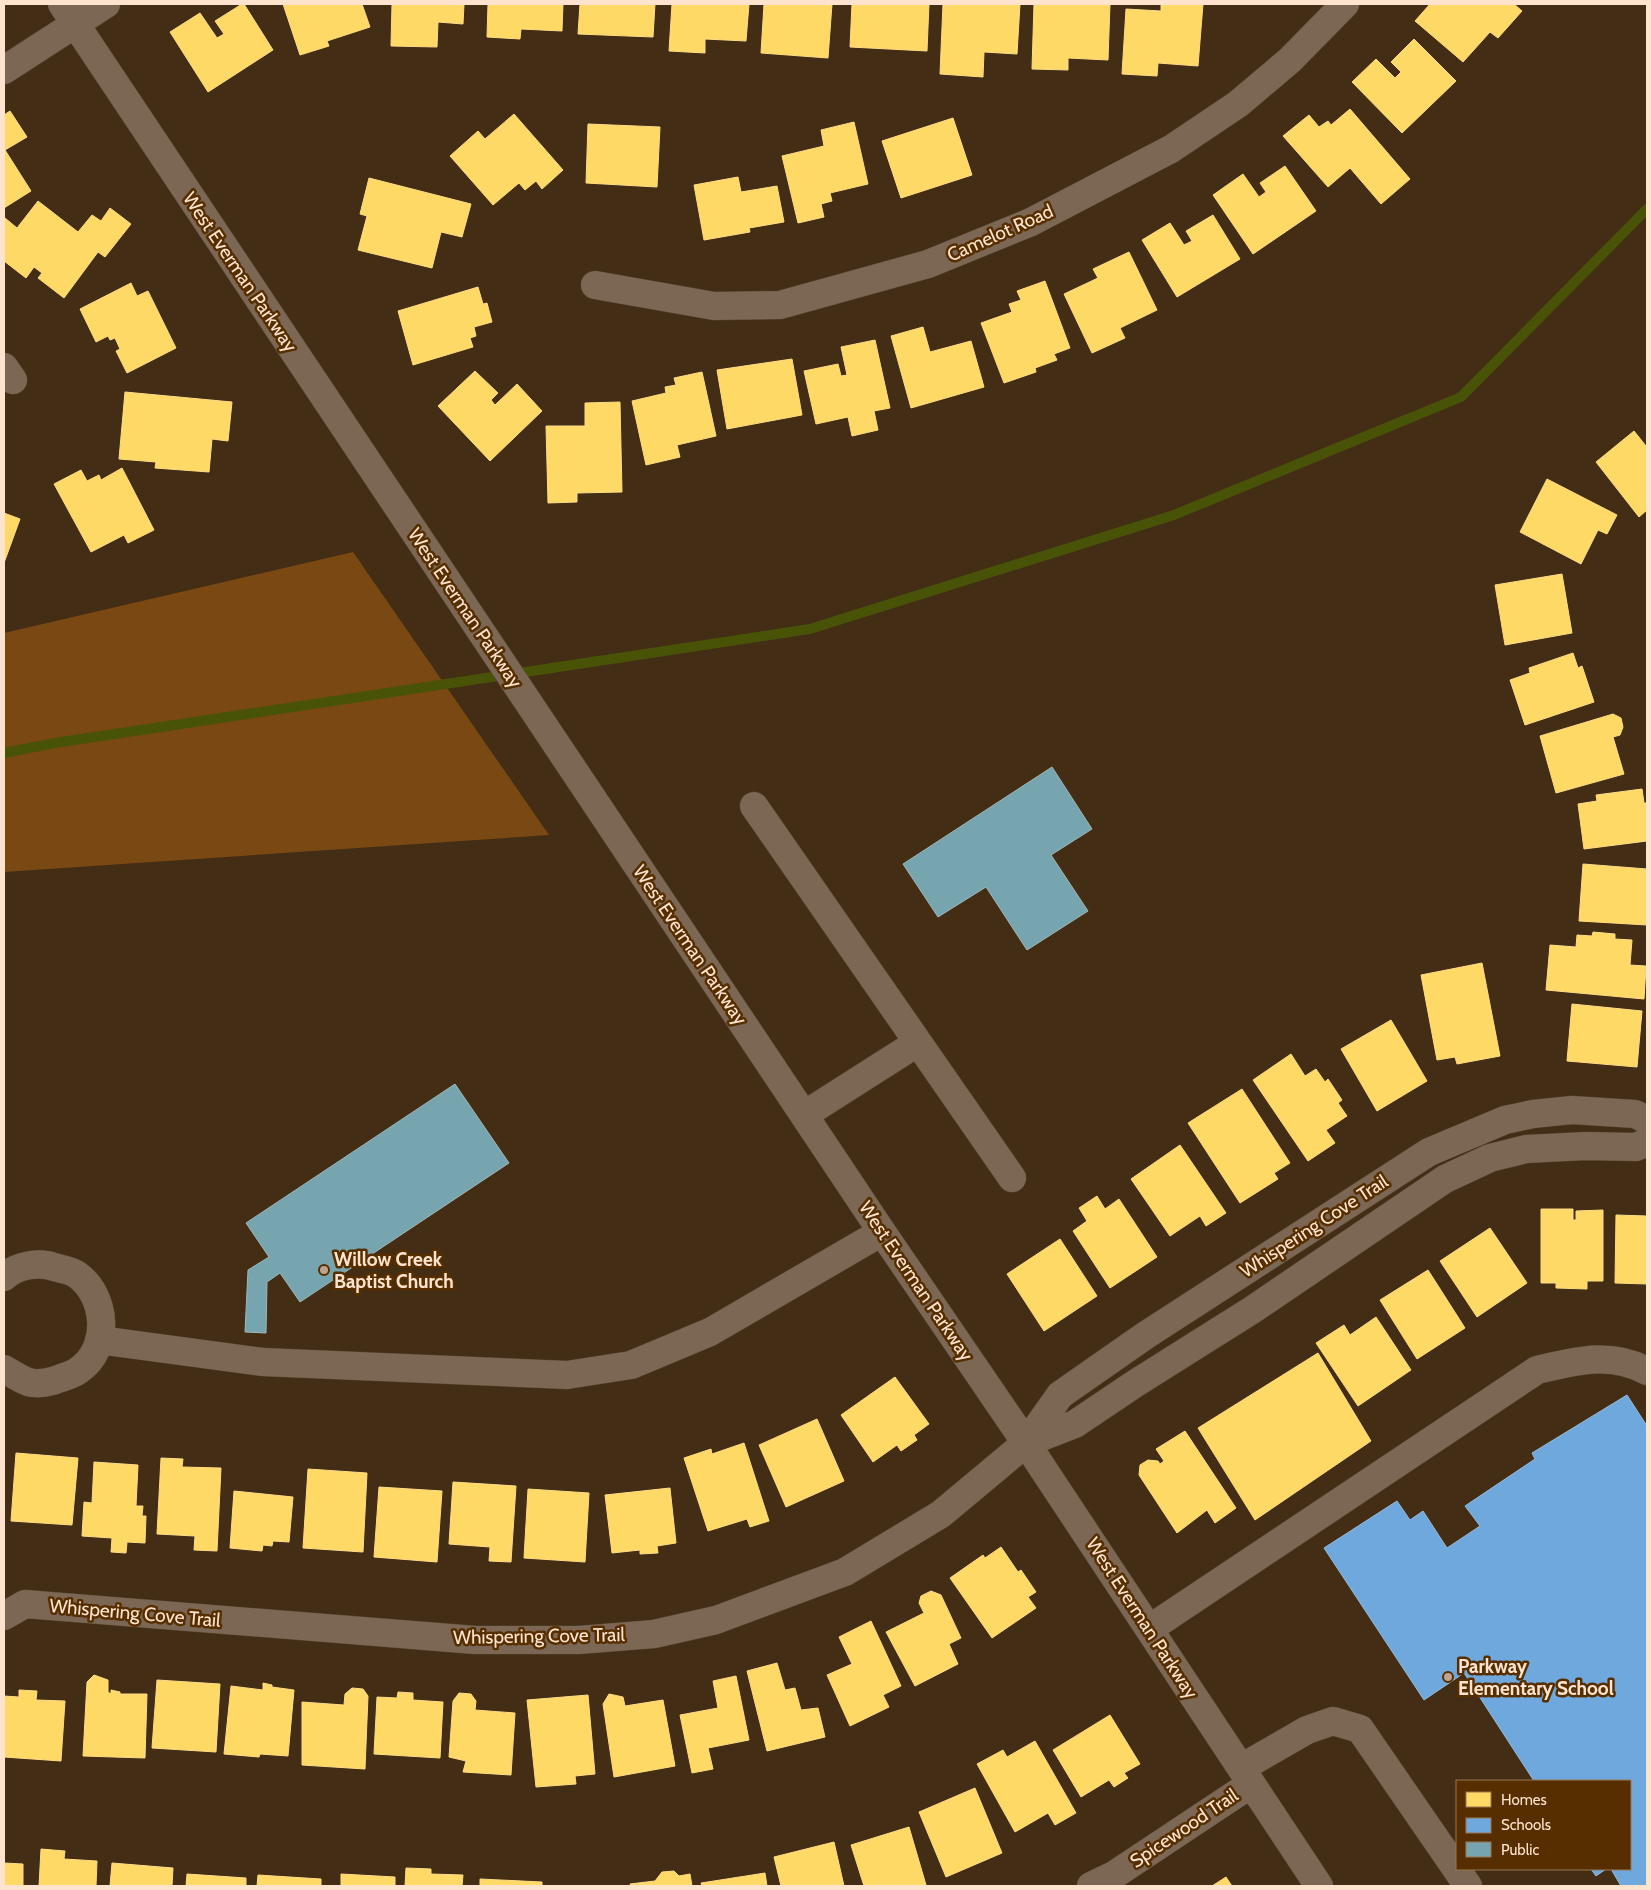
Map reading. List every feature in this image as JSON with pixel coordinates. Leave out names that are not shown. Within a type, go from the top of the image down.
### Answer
[{"type":"street","points":[[4,70],[68,13],[106,4]]},
{"type":"street","name":"Camelot Road","points":[[595,285],[714,306],[780,305],[928,264],[1031,222],[1171,149],[1238,104],[1290,60],[1345,4]]},
{"type":"street","name":"West Everman Parkway","points":[[68,13],[882,1232],[1026,1443],[1319,1886]]},
{"type":"street","points":[[754,806],[1012,1178]]},
{"type":"street","points":[[804,1115],[917,1043]]},
{"type":"street","name":"Whispering Cove Trail","points":[[4,1616],[25,1604],[474,1640],[580,1640],[654,1634],[716,1620],[845,1572],[941,1514],[1026,1443],[1060,1395],[1146,1336],[1429,1152],[1505,1120],[1534,1114],[1581,1110],[1635,1114],[1647,1120]]},
{"type":"street","name":"Whispering Cove Trail","points":[[1026,1443],[1075,1424],[1165,1364],[1252,1310],[1445,1179],[1490,1158],[1526,1149],[1586,1146],[1636,1147],[1647,1142]]},
{"type":"street","points":[[1382,1183],[1399,1209]]},
{"type":"street","points":[[100,1340],[263,1362],[566,1375],[631,1365],[710,1332],[882,1232]]},
{"type":"street","points":[[4,1278],[24,1266],[45,1264],[74,1273],[84,1281],[96,1298],[102,1323],[100,1340],[93,1354],[79,1370],[51,1382],[28,1382],[4,1369]]},
{"type":"street","points":[[1146,1336],[1165,1364]]},
{"type":"street","points":[[1149,1629],[1537,1370],[1590,1358],[1635,1364],[1647,1371]]},
{"type":"street","name":"Spicewood Trail","points":[[1091,1886],[1114,1875],[1307,1730],[1333,1721],[1360,1729],[1456,1869]]},
{"type":"street","name":"Spicewood Trail","points":[[1457,1870],[1468,1886]]},
{"type":"shaded area","points":[[353,552],[549,835],[4,872],[4,633]]},
{"type":"building: Homes","points":[[244,4],[273,50],[208,92],[170,32],[200,13],[217,38],[224,34],[215,21]]},
{"type":"building: Homes","points":[[283,4],[362,4],[370,27],[327,41],[329,46],[300,55]]},
{"type":"building: Homes","points":[[392,4],[464,4],[463,24],[438,22],[437,47],[391,46]]},
{"type":"building: Homes","points":[[488,4],[563,4],[562,31],[521,29],[520,39],[487,37]]},
{"type":"building: Homes","points":[[580,4],[655,4],[653,37],[578,34]]},
{"type":"building: Homes","points":[[672,4],[749,4],[746,41],[705,39],[705,53],[669,51]]},
{"type":"building: Homes","points":[[764,4],[832,4],[828,58],[761,53]]},
{"type":"building: Homes","points":[[852,4],[929,4],[927,51],[850,47]]},
{"type":"building: Homes","points":[[943,4],[1020,4],[1017,54],[984,52],[983,77],[940,74]]},
{"type":"building: Homes","points":[[1034,4],[1110,4],[1108,60],[1068,58],[1068,70],[1032,69]]},
{"type":"building: Homes","points":[[1161,4],[1203,4],[1198,66],[1158,63],[1157,76],[1122,74],[1126,9],[1161,11]]},
{"type":"building: Homes","points":[[1430,4],[1514,4],[1522,11],[1498,38],[1490,32],[1463,62],[1415,21]]},
{"type":"building: Homes","points":[[1414,39],[1456,81],[1402,133],[1352,82],[1376,59],[1395,78],[1401,72],[1391,62]]},
{"type":"building: Homes","points":[[1350,109],[1410,179],[1381,204],[1350,168],[1328,187],[1283,136],[1309,115],[1319,127],[1328,121],[1331,125]]},
{"type":"building: Homes","points":[[10,111],[27,137],[5,150],[31,191],[4,208],[4,115]]},
{"type":"building: Homes","points":[[514,114],[563,170],[542,189],[536,181],[525,190],[519,183],[493,205],[450,156],[478,131],[485,139]]},
{"type":"building: Homes","points":[[953,118],[972,175],[901,198],[882,141]]},
{"type":"building: Homes","points":[[854,122],[868,184],[830,193],[832,201],[821,204],[824,217],[798,223],[782,156],[824,146],[821,130]]},
{"type":"building: Homes","points":[[588,124],[660,127],[657,187],[586,183]]},
{"type":"building: Homes","points":[[1285,166],[1316,211],[1253,254],[1213,195],[1243,174],[1259,197],[1266,192],[1260,183]]},
{"type":"building: Homes","points":[[738,177],[741,192],[777,186],[784,222],[749,228],[750,232],[704,240],[694,185]]},
{"type":"building: Homes","points":[[369,178],[471,204],[462,237],[441,232],[432,268],[358,250],[367,216],[360,214]]},
{"type":"building: Homes","points":[[38,201],[78,232],[92,215],[101,221],[110,208],[131,224],[105,257],[98,252],[64,298],[38,278],[42,273],[34,267],[26,278],[4,261],[5,218],[17,228]]},
{"type":"building: Homes","points":[[1213,215],[1240,259],[1177,297],[1142,240],[1170,223],[1184,245],[1192,241],[1186,231]]},
{"type":"building: Homes","points":[[1129,252],[1157,310],[1120,328],[1125,338],[1092,353],[1064,294],[1098,278],[1093,269]]},
{"type":"building: Homes","points":[[1045,281],[1070,348],[1054,354],[1057,360],[1035,368],[1036,372],[1004,383],[981,323],[1012,312],[1009,304],[1021,300],[1017,291]]},
{"type":"building: Homes","points":[[131,283],[137,296],[148,291],[176,348],[127,373],[116,351],[120,349],[115,338],[110,340],[108,336],[96,342],[80,309]]},
{"type":"building: Homes","points":[[478,287],[483,304],[487,303],[492,322],[474,327],[476,336],[470,338],[473,347],[413,365],[398,311]]},
{"type":"building: Homes","points":[[923,327],[930,352],[971,341],[984,387],[911,408],[891,336]]},
{"type":"building: Homes","points":[[875,340],[890,408],[874,411],[878,430],[852,436],[848,417],[816,424],[804,371],[838,364],[841,376],[847,375],[841,347]]},
{"type":"building: Homes","points":[[792,359],[802,415],[727,429],[717,370]]},
{"type":"building: Homes","points":[[475,371],[498,393],[491,400],[495,405],[517,384],[542,411],[490,461],[438,406]]},
{"type":"building: Homes","points":[[702,372],[716,436],[677,445],[680,457],[646,465],[632,401],[666,393],[665,387],[676,385],[674,378]]},
{"type":"building: Homes","points":[[125,392],[232,402],[228,441],[212,439],[209,472],[155,468],[156,462],[119,459]]},
{"type":"building: Homes","points":[[620,402],[622,492],[577,493],[577,502],[548,503],[546,426],[585,426],[585,403]]},
{"type":"building: Homes","points":[[1634,431],[1647,445],[1647,510],[1639,517],[1596,462]]},
{"type":"building: Homes","points":[[122,468],[154,530],[128,543],[124,535],[91,552],[54,484],[81,470],[87,481],[99,475],[101,480]]},
{"type":"building: Homes","points":[[1547,479],[1617,515],[1607,534],[1598,530],[1581,564],[1520,532]]},
{"type":"building: Homes","points":[[4,513],[20,519],[4,563]]},
{"type":"building: Homes","points":[[1562,574],[1572,633],[1505,645],[1495,585]]},
{"type":"building: Homes","points":[[1573,653],[1578,668],[1582,666],[1594,702],[1525,725],[1510,680],[1530,673],[1529,668]]},
{"type":"building: Homes","points":[[1613,714],[1621,718],[1623,727],[1620,735],[1613,737],[1624,774],[1556,793],[1540,736]]},
{"type":"building: Homes","points":[[1642,789],[1644,803],[1647,803],[1647,841],[1584,849],[1578,804],[1597,801],[1596,795]]},
{"type":"building: Homes","points":[[1583,864],[1647,869],[1647,925],[1579,921]]},
{"type":"building: Homes","points":[[1593,932],[1615,934],[1615,939],[1632,940],[1630,965],[1646,966],[1644,999],[1546,990],[1550,945],[1576,947],[1577,935],[1592,936]]},
{"type":"building: Homes","points":[[1482,963],[1500,1056],[1457,1064],[1455,1057],[1437,1060],[1421,975]]},
{"type":"building: Homes","points":[[1572,1004],[1642,1011],[1637,1067],[1567,1061]]},
{"type":"building: Homes","points":[[1391,1020],[1427,1081],[1377,1111],[1341,1049]]},
{"type":"building: Homes","points":[[1291,1054],[1305,1076],[1316,1069],[1325,1082],[1328,1079],[1342,1100],[1338,1103],[1347,1116],[1326,1130],[1335,1143],[1308,1161],[1253,1080]]},
{"type":"building: Homes","points":[[1242,1089],[1290,1163],[1274,1173],[1278,1179],[1240,1203],[1188,1123]]},
{"type":"building: Homes","points":[[1180,1145],[1226,1213],[1206,1226],[1200,1216],[1170,1236],[1131,1179]]},
{"type":"building: Homes","points":[[1097,1196],[1105,1209],[1119,1199],[1157,1257],[1110,1288],[1073,1231],[1087,1221],[1079,1208]]},
{"type":"building: Homes","points":[[1541,1209],[1573,1209],[1573,1220],[1576,1220],[1576,1211],[1603,1210],[1603,1281],[1587,1281],[1587,1289],[1556,1288],[1556,1283],[1541,1283]]},
{"type":"building: Homes","points":[[1616,1215],[1647,1216],[1647,1284],[1615,1283]]},
{"type":"building: Homes","points":[[1490,1228],[1527,1283],[1477,1317],[1440,1261]]},
{"type":"building: Homes","points":[[1060,1239],[1097,1296],[1044,1331],[1007,1274]]},
{"type":"building: Homes","points":[[1428,1270],[1465,1328],[1417,1359],[1380,1300]]},
{"type":"building: Homes","points":[[1376,1317],[1411,1370],[1358,1406],[1316,1343],[1344,1325],[1350,1335]]},
{"type":"building: Homes","points":[[1318,1353],[1371,1441],[1255,1520],[1198,1428]]},
{"type":"building: Homes","points":[[895,1377],[929,1424],[914,1435],[917,1440],[901,1451],[897,1445],[873,1462],[841,1415]]},
{"type":"building: Homes","points":[[817,1419],[844,1481],[786,1507],[759,1445]]},
{"type":"building: Homes","points":[[1185,1431],[1236,1508],[1215,1523],[1207,1510],[1177,1533],[1139,1475],[1140,1465],[1148,1460],[1158,1461],[1160,1464],[1164,1461],[1156,1449]]},
{"type":"building: Homes","points":[[744,1443],[769,1521],[750,1527],[747,1519],[708,1531],[684,1458],[711,1449],[712,1454]]},
{"type":"building: Homes","points":[[16,1453],[78,1458],[72,1525],[11,1521]]},
{"type":"building: Homes","points":[[161,1458],[183,1459],[182,1467],[221,1468],[217,1551],[194,1550],[195,1536],[157,1534]]},
{"type":"building: Homes","points":[[94,1462],[138,1465],[136,1506],[143,1506],[142,1516],[146,1516],[145,1543],[127,1542],[126,1553],[111,1552],[112,1538],[82,1536],[84,1502],[92,1503]]},
{"type":"building: Homes","points":[[308,1469],[367,1473],[363,1552],[303,1548]]},
{"type":"building: Homes","points":[[453,1482],[516,1486],[511,1562],[489,1561],[490,1547],[449,1544]]},
{"type":"building: Homes","points":[[379,1487],[442,1491],[437,1562],[374,1557]]},
{"type":"building: Homes","points":[[670,1488],[676,1543],[657,1546],[658,1553],[640,1554],[640,1550],[612,1553],[605,1495]]},
{"type":"building: Homes","points":[[528,1489],[589,1493],[585,1562],[524,1558]]},
{"type":"building: Homes","points":[[234,1491],[293,1497],[289,1542],[273,1541],[272,1546],[263,1545],[262,1551],[230,1548]]},
{"type":"building: Homes","points":[[1001,1547],[1018,1572],[1021,1570],[1036,1592],[1028,1597],[1036,1608],[992,1638],[950,1578],[983,1555],[985,1558]]},
{"type":"building: Homes","points":[[931,1591],[941,1595],[961,1638],[949,1644],[958,1664],[915,1686],[886,1632],[924,1613],[919,1603],[921,1596]]},
{"type":"building: Homes","points":[[871,1621],[901,1686],[883,1695],[889,1707],[850,1726],[827,1675],[852,1664],[839,1637]]},
{"type":"building: Homes","points":[[777,1663],[785,1690],[795,1688],[801,1710],[818,1708],[825,1737],[767,1751],[747,1671]]},
{"type":"building: Homes","points":[[94,1675],[108,1680],[108,1692],[111,1694],[111,1690],[120,1692],[120,1694],[147,1694],[145,1758],[83,1756],[87,1682]]},
{"type":"building: Homes","points":[[736,1676],[749,1740],[708,1748],[713,1769],[692,1773],[680,1715],[718,1708],[713,1681]]},
{"type":"building: Homes","points":[[157,1680],[220,1684],[216,1752],[152,1748]]},
{"type":"building: Homes","points":[[263,1683],[272,1685],[272,1687],[294,1690],[288,1756],[260,1754],[259,1757],[224,1754],[231,1686],[263,1690]]},
{"type":"building: Homes","points":[[352,1688],[363,1689],[368,1696],[365,1769],[302,1765],[302,1702],[344,1705],[345,1694]]},
{"type":"building: Homes","points":[[19,1690],[37,1691],[36,1700],[65,1701],[61,1761],[4,1757],[4,1696],[19,1697]]},
{"type":"building: Homes","points":[[398,1692],[413,1693],[413,1700],[443,1702],[440,1758],[374,1754],[377,1697],[397,1698]]},
{"type":"building: Homes","points":[[459,1693],[471,1694],[476,1701],[475,1710],[515,1713],[511,1775],[463,1772],[466,1761],[449,1757],[453,1701]]},
{"type":"building: Homes","points":[[609,1694],[623,1697],[625,1706],[663,1700],[675,1766],[614,1777],[603,1704]]},
{"type":"building: Homes","points":[[588,1695],[595,1774],[575,1776],[576,1784],[536,1787],[527,1700]]},
{"type":"building: Homes","points":[[1110,1715],[1140,1764],[1124,1773],[1128,1778],[1114,1787],[1109,1780],[1081,1797],[1053,1750]]},
{"type":"building: Homes","points":[[1035,1741],[1076,1813],[1055,1825],[1048,1813],[1015,1832],[977,1764],[1003,1750],[1007,1757]]},
{"type":"building: Homes","points":[[975,1788],[1002,1853],[946,1877],[919,1812]]},
{"type":"building: Homes","points":[[909,1827],[926,1885],[864,1886],[851,1845]]},
{"type":"building: Homes","points":[[834,1842],[844,1886],[781,1886],[774,1857]]},
{"type":"building: Homes","points":[[41,1849],[65,1851],[64,1859],[97,1861],[96,1886],[39,1886]]},
{"type":"building: Homes","points":[[4,1863],[23,1864],[23,1886],[4,1886]]},
{"type":"building: Homes","points":[[112,1863],[173,1868],[172,1886],[110,1886]]},
{"type":"building: Homes","points":[[406,1868],[431,1869],[431,1874],[463,1875],[462,1886],[405,1886]]},
{"type":"building: Homes","points":[[674,1871],[679,1876],[690,1874],[692,1886],[631,1886],[630,1884],[655,1881],[662,1872]]},
{"type":"building: Homes","points":[[765,1873],[767,1886],[702,1886],[701,1883]]},
{"type":"building: Homes","points":[[187,1874],[246,1878],[246,1886],[186,1886]]},
{"type":"building: Homes","points":[[341,1874],[395,1877],[395,1886],[341,1886]]},
{"type":"building: Homes","points":[[258,1875],[321,1879],[321,1886],[257,1886]]},
{"type":"building: Homes","points":[[1226,1877],[1232,1886],[1212,1886]]},
{"type":"building: Homes","points":[[480,1879],[542,1882],[542,1886],[480,1886]]},
{"type":"building: Schools","points":[[1627,1395],[1647,1426],[1647,1886],[1621,1886],[1612,1870],[1631,1870],[1631,1780],[1533,1780],[1464,1673],[1424,1700],[1324,1548],[1397,1501],[1410,1520],[1423,1511],[1447,1548],[1480,1526],[1465,1506],[1535,1459],[1532,1453]]},
{"type":"building: Schools","points":[[1592,1870],[1605,1870],[1596,1876]]},
{"type":"building: Public","points":[[1052,767],[1092,829],[1051,855],[1088,911],[1027,950],[986,887],[938,917],[903,864]]},
{"type":"building: Public","points":[[455,1084],[509,1163],[300,1302],[280,1273],[267,1282],[266,1333],[245,1332],[248,1270],[269,1257],[246,1223]]},
{"type":"waterway","points":[[4,753],[55,743],[810,629],[1174,515],[1461,397],[1647,209]]},
{"type":"place","name":"Willow Creek Baptist Church","points":[[324,1270]]},
{"type":"place","name":"Parkway Elementary School","points":[[1448,1677]]}]
